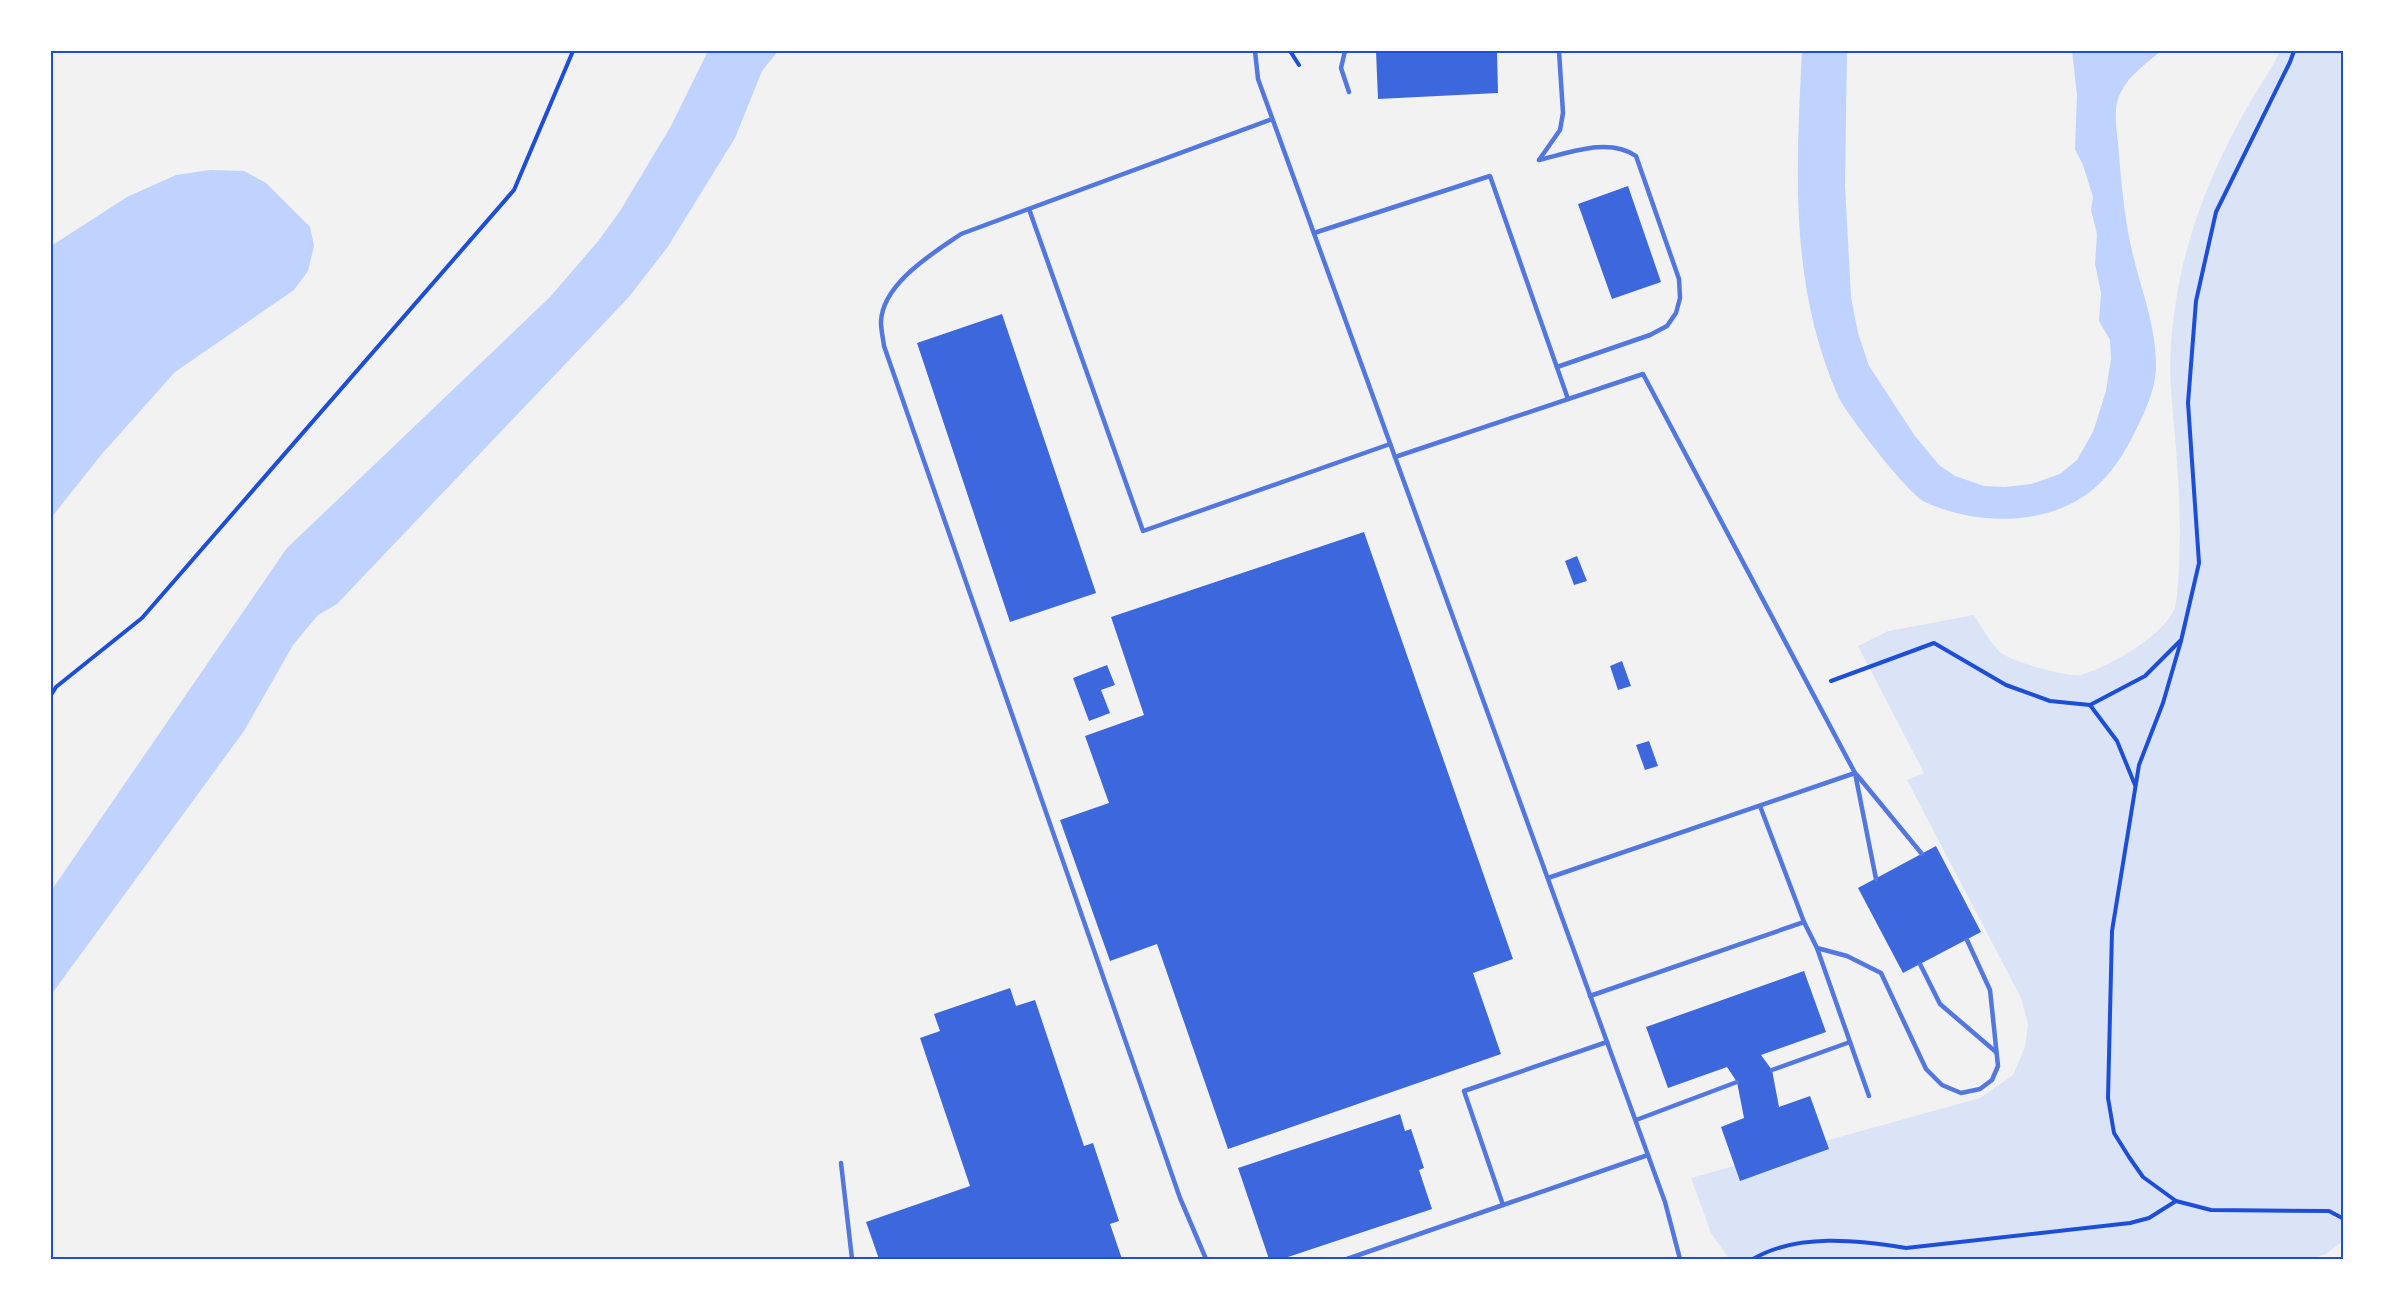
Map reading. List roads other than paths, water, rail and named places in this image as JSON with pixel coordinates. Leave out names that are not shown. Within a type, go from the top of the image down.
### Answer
[{"type":"lane","points":[[1255,51],[1258,79],[1272,119],[1665,1202],[1680,1259]]},
{"type":"lane","points":[[1345,51],[1341,68],[1349,92]]},
{"type":"lane","points":[[1557,367],[1650,335],[1667,326],[1676,313],[1680,298],[1679,279],[1635,156],[1625,149],[1612,146],[1590,148],[1539,160],[1560,130],[1563,113],[1559,51]]},
{"type":"lane","points":[[1206,1259],[1180,1198],[884,346],[881,322],[885,304],[901,281],[924,258],[962,234],[1272,119]]},
{"type":"lane","points":[[1314,233],[1490,176],[1568,399]]},
{"type":"lane","points":[[1029,209],[1143,531],[1390,444]]},
{"type":"lane","points":[[1395,457],[1643,374],[1855,773],[1922,854]]},
{"type":"lane","points":[[1548,878],[1855,773]]},
{"type":"lane","points":[[1855,773],[1876,879]]},
{"type":"lane","points":[[1760,806],[1804,922],[1817,948],[1869,1095]]},
{"type":"lane","points":[[1590,996],[1804,922]]},
{"type":"lane","points":[[1817,948],[1846,956],[1881,973],[1926,1069],[1942,1085],[1961,1093],[1980,1089],[1992,1080],[1998,1066],[1990,990],[1967,939]]},
{"type":"lane","points":[[1920,964],[1940,1004],[1996,1052]]},
{"type":"lane","points":[[1503,1205],[1464,1091],[1607,1042]]},
{"type":"lane","points":[[1772,1070],[1850,1042]]},
{"type":"lane","points":[[1635,1120],[1737,1082]]},
{"type":"lane","points":[[1347,1259],[1648,1155]]},
{"type":"lane","points":[[841,1163],[852,1259]]},
{"type":"water","points":[[708,51],[778,51],[762,71],[735,138],[667,248],[628,298],[337,604],[318,615],[293,645],[244,731],[51,995],[51,891],[287,548],[550,297],[599,240],[620,211],[671,126]]},
{"type":"water","points":[[1802,51],[1847,51],[1845,186],[1851,297],[1858,333],[1869,366],[1915,436],[1939,465],[1955,476],[1984,486],[2005,487],[2031,484],[2060,474],[2077,460],[2093,432],[2106,391],[2111,359],[2110,340],[2099,321],[2101,293],[2095,264],[2097,234],[2091,210],[2093,197],[2083,165],[2075,149],[2077,95],[2072,51],[2161,51],[2124,86],[2118,98],[2116,117],[2127,224],[2154,339],[2155,377],[2145,410],[2124,452],[2107,476],[2084,496],[2063,507],[2017,518],[1969,516],[1946,510],[1925,502],[1906,485],[1878,453],[1844,406],[1822,354],[1803,269],[1798,183]]},
{"type":"water","points":[[210,170],[244,171],[266,183],[310,227],[314,246],[308,271],[294,290],[175,372],[101,455],[51,518],[51,246],[127,197],[176,175]]}]
